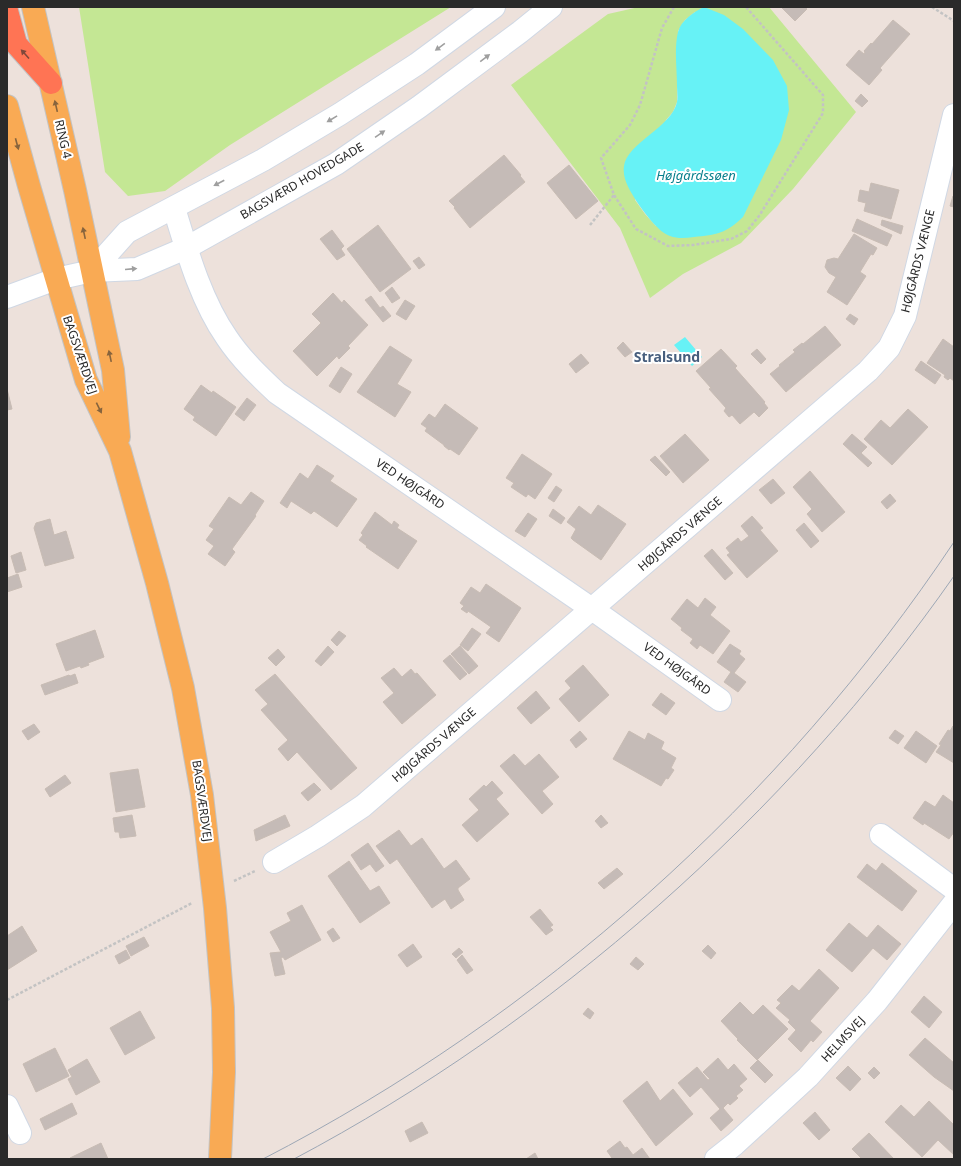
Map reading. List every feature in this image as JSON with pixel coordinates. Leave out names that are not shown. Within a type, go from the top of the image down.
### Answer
[{"type":"highway","points":[[7,11],[16,44],[51,83]]},
{"type":"main road","name":"RING 4","points":[[33,7],[92,271]]},
{"type":"main road","points":[[7,106],[56,279]]},
{"type":"main road","name":"BAGSVÆRDVEJ","points":[[92,271],[113,370],[120,451]]},
{"type":"main road","name":"BAGSVÆRDVEJ","points":[[56,279],[86,380],[120,451],[157,583],[183,688],[202,795],[213,892],[223,1008],[224,1072],[221,1156]]},
{"type":"street","points":[[92,271],[127,232],[263,160],[340,114],[417,64],[494,7]]},
{"type":"street","name":"BAGSVÆRD HOVEDGADE","points":[[7,297],[56,279],[92,271],[137,269],[186,248],[336,164],[419,107],[520,32],[551,7]]},
{"type":"street","name":"HØJGÅRDS VÆNGE","points":[[274,862],[318,836],[363,806],[868,371],[889,348],[905,316],[954,115]]},
{"type":"street","name":"VED HØJGÅRD","points":[[174,208],[186,248],[209,306],[227,338],[249,366],[277,393],[592,609],[720,700]]},
{"type":"street","points":[[881,835],[954,889]]},
{"type":"street","name":"HELMSVEJ","points":[[716,1159],[735,1144],[808,1077],[877,1001],[954,903]]},
{"type":"street","points":[[7,1106],[20,1133]]},
{"type":"path","points":[[674,7],[662,28],[640,105],[630,125],[601,158],[614,194],[636,229],[668,246],[693,245],[731,239],[747,231],[759,216],[823,113],[823,95],[746,7]]},
{"type":"path","points":[[932,7],[954,21]]},
{"type":"path","points":[[590,225],[614,194]]},
{"type":"path","points":[[7,1000],[213,892],[274,862]]},
{"type":"green space","points":[[79,7],[451,7],[230,145],[165,191],[128,196],[105,172]]},
{"type":"green space","points":[[639,7],[769,7],[856,112],[793,189],[741,243],[683,274],[650,298],[620,228],[511,85],[608,14]],"holes":[[[695,12],[656,226],[635,200],[666,120],[673,112],[677,102],[678,31],[685,20]]]},
{"type":"water","name":"Højgårdssøen","points":[[704,7],[724,15],[743,29],[773,60],[787,86],[789,110],[781,140],[743,217],[732,227],[715,234],[676,238],[665,234],[643,211],[627,185],[624,176],[624,166],[627,158],[633,150],[659,127],[673,111],[677,102],[676,52],[678,32],[685,20]]},
{"type":"water","points":[[685,337],[702,357],[692,366],[674,345]]},
{"type":"building","points":[[781,7],[805,7],[807,9],[795,21]]},
{"type":"building","points":[[893,20],[910,34],[880,68],[882,70],[869,85],[846,65],[859,50],[864,54],[864,51]]},
{"type":"building","points":[[861,94],[868,101],[862,107],[855,101]]},
{"type":"building","points":[[504,155],[525,182],[470,228],[449,201]]},
{"type":"building","points":[[569,165],[598,201],[576,219],[547,183]]},
{"type":"building","points":[[871,183],[899,190],[891,219],[864,211],[866,203],[858,201],[860,190],[869,192]]},
{"type":"building","points":[[954,196],[954,207],[950,206]]},
{"type":"building","points":[[857,219],[892,235],[887,246],[852,231]]},
{"type":"building","points":[[882,220],[903,226],[901,234],[881,225]]},
{"type":"building","points":[[378,225],[411,269],[380,292],[347,249]]},
{"type":"building","points":[[332,230],[344,246],[341,249],[345,255],[337,260],[320,239]]},
{"type":"building","points":[[854,234],[877,248],[873,255],[871,254],[860,272],[866,276],[847,305],[827,292],[836,277],[829,273],[825,267],[827,260],[834,258],[838,259]]},
{"type":"building","points":[[419,257],[425,265],[419,269],[413,261]]},
{"type":"building","points":[[392,287],[400,298],[392,303],[385,293]]},
{"type":"building","points":[[333,293],[342,303],[344,300],[368,325],[348,346],[350,348],[339,359],[337,356],[317,376],[293,351],[321,323],[312,314]]},
{"type":"building","points":[[371,296],[380,308],[383,306],[391,316],[383,322],[365,300]]},
{"type":"building","points":[[405,300],[415,306],[406,320],[396,314]]},
{"type":"building","points":[[850,314],[858,319],[854,325],[846,319]]},
{"type":"building","points":[[825,326],[841,345],[786,392],[770,374],[795,352],[793,350]]},
{"type":"building","points":[[943,339],[954,347],[954,381],[950,378],[948,380],[944,377],[945,375],[927,363]]},
{"type":"building","points":[[623,342],[632,352],[625,357],[617,348]]},
{"type":"building","points":[[390,346],[412,360],[397,384],[411,392],[395,417],[357,392]]},
{"type":"building","points":[[721,349],[737,366],[735,368],[765,402],[764,403],[768,408],[759,417],[754,412],[740,424],[732,415],[729,417],[724,411],[726,408],[709,389],[711,388],[696,371]]},
{"type":"building","points":[[757,349],[766,359],[761,364],[751,354]]},
{"type":"building","points":[[581,354],[589,363],[576,373],[569,364]]},
{"type":"building","points":[[921,361],[941,375],[935,384],[915,370]]},
{"type":"building","points":[[341,367],[352,374],[340,393],[329,386]]},
{"type":"building","points":[[201,385],[212,393],[213,391],[236,407],[216,436],[193,420],[195,417],[184,409]]},
{"type":"building","points":[[7,389],[12,409],[7,410]]},
{"type":"building","points":[[247,398],[256,405],[244,421],[235,414]]},
{"type":"building","points":[[445,404],[478,428],[459,455],[450,449],[449,450],[425,431],[427,428],[421,424],[429,414],[435,418]]},
{"type":"building","points":[[908,409],[928,427],[892,465],[864,439],[881,420],[890,428]]},
{"type":"building","points":[[685,434],[709,460],[683,483],[660,456]]},
{"type":"building","points":[[852,434],[867,447],[861,453],[872,463],[868,467],[843,444]]},
{"type":"building","points":[[522,454],[552,474],[535,499],[528,494],[526,497],[511,487],[514,483],[506,478]]},
{"type":"building","points":[[655,456],[670,472],[666,476],[650,460]]},
{"type":"building","points":[[317,465],[334,476],[330,481],[357,499],[337,527],[314,511],[311,514],[291,501],[287,508],[280,503],[300,473],[308,479]]},
{"type":"building","points":[[810,471],[845,512],[822,532],[807,514],[812,509],[793,487]]},
{"type":"building","points":[[773,479],[785,493],[771,504],[759,490]]},
{"type":"building","points":[[556,486],[562,490],[554,502],[548,498]]},
{"type":"building","points":[[251,492],[264,501],[255,515],[256,516],[232,549],[235,552],[225,566],[208,554],[214,546],[206,540],[214,529],[209,526],[229,497],[241,505]]},
{"type":"building","points":[[890,494],[896,501],[887,509],[881,502]]},
{"type":"building","points":[[598,505],[626,524],[601,560],[571,538],[576,529],[567,522],[579,506],[591,515]]},
{"type":"building","points":[[553,509],[565,518],[561,524],[549,516]]},
{"type":"building","points":[[375,512],[392,525],[394,521],[399,525],[397,528],[417,541],[398,569],[366,547],[367,546],[359,540],[363,535],[361,533]]},
{"type":"building","points":[[528,513],[537,519],[525,537],[515,531]]},
{"type":"building","points":[[752,516],[763,528],[760,530],[778,551],[747,578],[727,555],[730,553],[726,548],[738,538],[741,542],[749,536],[741,526]]},
{"type":"building","points":[[50,519],[54,535],[66,531],[74,558],[45,566],[34,528],[36,523]]},
{"type":"building","points":[[804,523],[819,541],[811,548],[796,530]]},
{"type":"building","points":[[712,549],[733,573],[725,580],[704,556]]},
{"type":"building","points":[[21,552],[26,570],[16,573],[11,556]]},
{"type":"building","points":[[18,574],[22,587],[7,592],[7,578]]},
{"type":"building","points":[[486,584],[521,608],[499,642],[486,633],[491,627],[468,611],[467,613],[461,609],[464,606],[460,603],[471,587],[480,593]]},
{"type":"building","points":[[705,598],[716,607],[710,615],[730,631],[713,654],[700,645],[697,649],[690,643],[693,639],[681,630],[682,628],[671,619],[687,599],[698,608]]},
{"type":"building","points":[[472,628],[481,634],[468,651],[460,645]]},
{"type":"building","points":[[95,630],[104,657],[88,663],[89,665],[81,668],[80,666],[66,671],[56,644]]},
{"type":"building","points":[[339,631],[346,636],[337,646],[331,640]]},
{"type":"building","points":[[730,644],[741,651],[739,654],[745,659],[734,673],[746,682],[738,692],[724,682],[731,672],[717,662]]},
{"type":"building","points":[[328,646],[334,652],[321,666],[315,661]]},
{"type":"building","points":[[460,646],[478,666],[469,674],[451,654]]},
{"type":"building","points":[[278,649],[285,657],[276,666],[268,658]]},
{"type":"building","points":[[450,655],[467,674],[460,680],[443,661]]},
{"type":"building","points":[[583,665],[609,695],[579,722],[559,699],[571,688],[565,681]]},
{"type":"building","points":[[394,668],[402,677],[411,669],[415,674],[417,673],[436,695],[402,724],[383,702],[394,693],[381,678]]},
{"type":"building","points":[[75,674],[78,683],[45,695],[41,685]]},
{"type":"building","points":[[275,674],[357,768],[331,790],[297,752],[288,761],[278,749],[288,740],[261,710],[268,704],[255,690]]},
{"type":"building","points":[[536,691],[550,708],[531,724],[517,708]]},
{"type":"building","points":[[661,693],[675,703],[666,715],[652,705]]},
{"type":"building","points":[[34,724],[40,732],[28,740],[22,731]]},
{"type":"building","points":[[953,726],[954,763],[936,752],[948,730],[950,731]]},
{"type":"building","points":[[895,730],[904,736],[898,744],[889,738]]},
{"type":"building","points":[[580,731],[587,739],[576,748],[570,740]]},
{"type":"building","points":[[629,731],[645,740],[648,733],[664,742],[661,749],[676,758],[671,768],[674,770],[661,786],[613,759]]},
{"type":"building","points":[[916,731],[937,746],[926,763],[904,748]]},
{"type":"building","points":[[514,754],[525,766],[539,754],[559,777],[542,791],[553,804],[542,814],[500,766]]},
{"type":"building","points":[[138,769],[145,807],[116,812],[110,773]]},
{"type":"building","points":[[65,775],[71,783],[50,797],[45,789]]},
{"type":"building","points":[[492,781],[503,793],[496,799],[509,814],[477,842],[462,825],[479,810],[469,799],[484,785],[486,787]]},
{"type":"building","points":[[314,783],[321,790],[308,801],[301,793]]},
{"type":"building","points":[[943,795],[954,803],[954,832],[949,839],[924,823],[923,825],[913,818],[925,801],[935,807]]},
{"type":"building","points":[[132,815],[136,836],[120,838],[119,832],[115,832],[113,818]]},
{"type":"building","points":[[285,815],[290,826],[256,841],[254,830]]},
{"type":"building","points":[[601,815],[608,823],[601,828],[595,821]]},
{"type":"building","points":[[399,830],[411,846],[422,838],[444,869],[456,860],[470,879],[458,888],[464,900],[451,909],[445,899],[432,908],[397,859],[390,864],[376,846]]},
{"type":"building","points":[[368,843],[384,866],[376,872],[370,864],[361,870],[351,855]]},
{"type":"building","points":[[349,861],[370,891],[379,886],[390,903],[360,923],[328,876]]},
{"type":"building","points":[[882,863],[917,891],[902,911],[857,877],[867,864],[876,871]]},
{"type":"building","points":[[617,868],[623,874],[604,889],[598,883]]},
{"type":"building","points":[[302,905],[321,940],[285,960],[283,957],[281,958],[285,974],[275,976],[270,953],[281,952],[270,932],[291,921],[287,913]]},
{"type":"building","points":[[540,909],[553,925],[550,927],[553,930],[546,935],[530,917]]},
{"type":"building","points":[[849,923],[867,938],[878,925],[901,944],[887,960],[873,948],[852,972],[826,950]]},
{"type":"building","points":[[22,926],[37,951],[7,970],[7,936]]},
{"type":"building","points":[[333,928],[340,938],[333,942],[327,932]]},
{"type":"building","points":[[144,937],[149,946],[131,956],[126,946]]},
{"type":"building","points":[[413,944],[422,957],[407,967],[398,955]]},
{"type":"building","points":[[708,945],[716,953],[711,959],[702,951]]},
{"type":"building","points":[[459,948],[463,952],[456,958],[452,954]]},
{"type":"building","points":[[126,950],[130,958],[119,964],[115,956]]},
{"type":"building","points":[[462,955],[473,970],[467,974],[457,960]]},
{"type":"building","points":[[636,957],[644,964],[638,970],[630,964]]},
{"type":"building","points":[[819,969],[839,988],[810,1021],[822,1032],[813,1042],[811,1040],[801,1052],[788,1039],[796,1030],[788,1022],[790,1020],[776,1008],[781,1003],[777,1000],[792,985],[799,991]]},
{"type":"building","points":[[924,996],[942,1012],[929,1028],[911,1012]]},
{"type":"building","points":[[740,1002],[753,1015],[763,1005],[788,1029],[757,1060],[721,1021]]},
{"type":"building","points":[[588,1008],[594,1013],[590,1019],[583,1014]]},
{"type":"building","points":[[140,1011],[155,1038],[125,1055],[110,1028]]},
{"type":"building","points":[[925,1038],[954,1063],[954,1091],[934,1077],[909,1055]]},
{"type":"building","points":[[55,1048],[69,1076],[36,1092],[23,1064]]},
{"type":"building","points":[[718,1058],[728,1070],[734,1064],[747,1079],[739,1086],[743,1090],[736,1096],[738,1098],[730,1105],[728,1103],[723,1108],[733,1120],[721,1131],[710,1118],[720,1109],[701,1087],[690,1097],[678,1083],[697,1067],[708,1080],[710,1079],[703,1072]]},
{"type":"building","points":[[87,1059],[100,1082],[76,1095],[68,1079],[72,1077],[68,1070]]},
{"type":"building","points":[[758,1060],[773,1075],[765,1083],[750,1068]]},
{"type":"building","points":[[848,1066],[861,1079],[850,1091],[836,1078]]},
{"type":"building","points":[[874,1067],[880,1073],[874,1079],[868,1073]]},
{"type":"building","points":[[647,1081],[660,1101],[673,1089],[693,1114],[656,1146],[623,1101]]},
{"type":"building","points":[[929,1101],[954,1125],[954,1155],[938,1140],[922,1157],[885,1122],[901,1105],[914,1117]]},
{"type":"building","points":[[72,1103],[77,1114],[45,1130],[40,1119]]},
{"type":"building","points":[[815,1112],[830,1130],[819,1140],[803,1123]]},
{"type":"building","points":[[422,1122],[428,1133],[410,1142],[405,1131]]},
{"type":"building","points":[[869,1133],[894,1159],[862,1159],[852,1149]]},
{"type":"building","points":[[620,1141],[633,1155],[642,1148],[650,1159],[610,1159],[612,1158],[607,1151]]},
{"type":"building","points":[[101,1143],[108,1159],[70,1158]]},
{"type":"building","points":[[535,1153],[538,1159],[526,1159]]},
{"type":"tram line","points":[[263,1159],[365,1102],[464,1039],[558,969],[648,894],[732,813],[812,728],[886,637],[954,542]]},
{"type":"tram line","points":[[294,1159],[389,1105],[482,1044],[572,978],[658,906],[740,829],[817,748],[889,664],[954,576]]},
{"type":"district","name":"Stralsund","points":[[667,357]]}]
